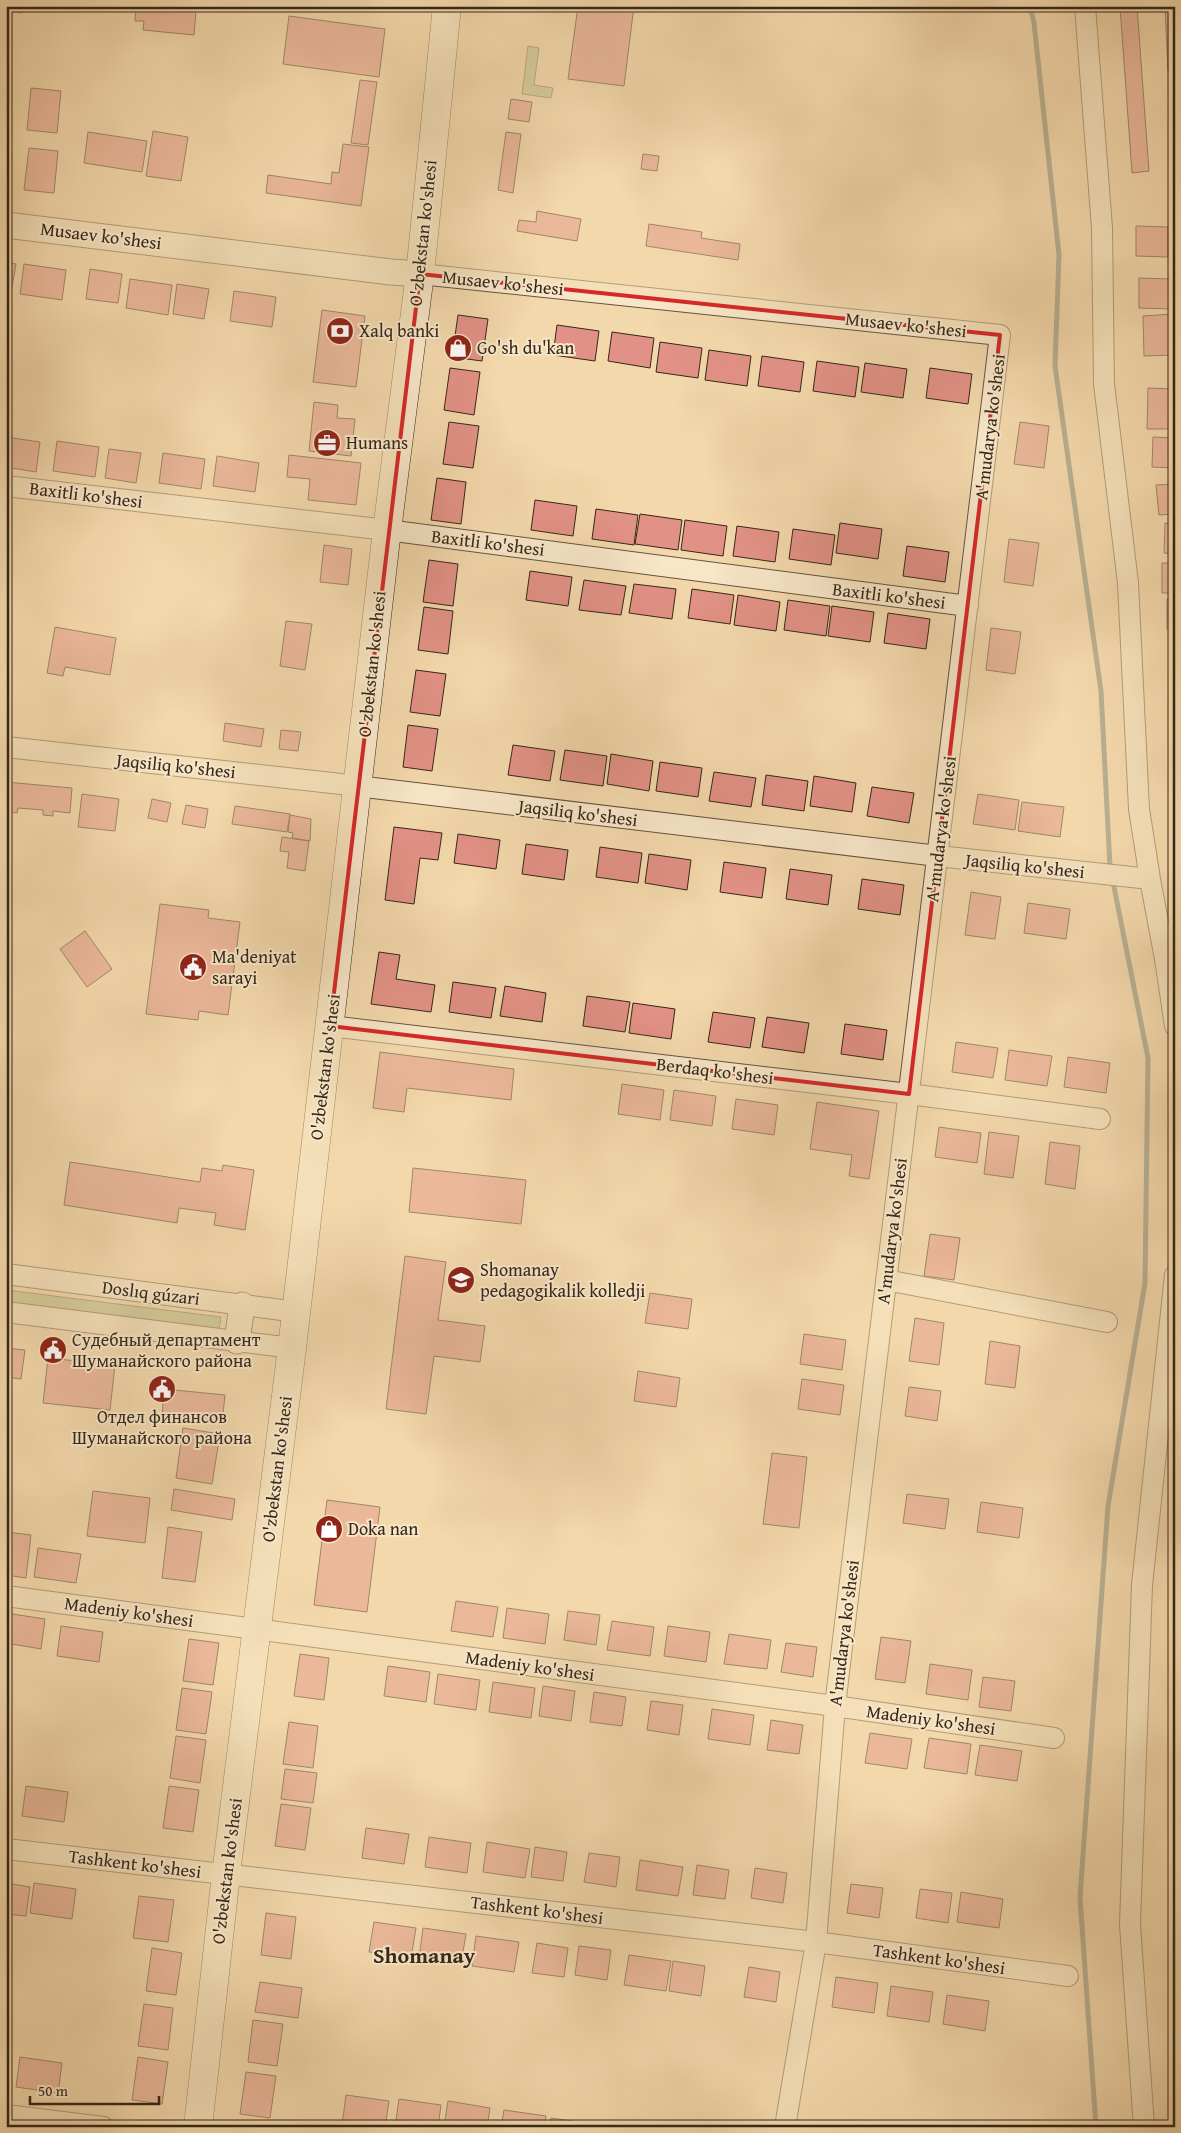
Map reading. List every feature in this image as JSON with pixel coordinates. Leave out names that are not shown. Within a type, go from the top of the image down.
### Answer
[{"type":"main road","name":"O'zbekstan ko'shesi","points":[[198,2127],[226,1874],[297,1312],[387,530],[420,274],[447,6]]},
{"type":"street","points":[[1085,6],[1102,228],[1104,384],[1128,583],[1139,809],[1175,1026]]},
{"type":"street","name":"Musaev ko'shesi","points":[[6,225],[391,272],[1000,336]]},
{"type":"street","name":"A'mudarya ko'shesi","points":[[785,2127],[816,1942],[835,1706],[1000,336]]},
{"type":"street","name":"Baxitli ko'shesi","points":[[6,486],[387,530],[968,606]]},
{"type":"street","name":"Jaqsiliq ko'shesi","points":[[6,748],[1150,879]]},
{"type":"street","name":"Berdaq ko'shesi","points":[[330,1026],[909,1094],[1100,1120]]},
{"type":"street","name":"Doslıq gúzari","points":[[6,1274],[297,1312]]},
{"type":"street","points":[[1144,2127],[1130,1924],[1142,1585],[1175,1275]]},
{"type":"street","points":[[886,1280],[1107,1322]]},
{"type":"street","points":[[237,1341],[242,1305]]},
{"type":"street","name":"Doslıq gúzari","points":[[6,1312],[292,1348]]},
{"type":"street","name":"Madeniy ko'shesi","points":[[6,1596],[835,1706],[1054,1738]]},
{"type":"street","name":"Tashkent ko'shesi","points":[[6,1849],[816,1942],[1068,1976]]},
{"type":"street","points":[[6,2115],[103,2127]]},
{"type":"highlighted area","points":[[420,274],[1000,335],[909,1094],[330,1026]]},
{"type":"green space","points":[[528,46],[539,48],[534,85],[553,88],[551,98],[522,94]]},
{"type":"green space","points":[[6,1290],[221,1317],[219,1329],[6,1302]]},
{"type":"building","points":[[6,6],[23,6],[22,13],[6,11]]},
{"type":"building","points":[[136,6],[187,6],[186,9],[196,10],[194,35],[143,30],[144,21],[135,21]]},
{"type":"building","points":[[578,6],[634,6],[624,86],[568,79]]},
{"type":"building","points":[[1120,6],[1137,6],[1149,171],[1132,173]]},
{"type":"building","points":[[1165,6],[1175,6],[1175,71],[1168,71]]},
{"type":"building","points":[[289,16],[385,29],[379,77],[283,64]]},
{"type":"building","points":[[360,80],[377,82],[368,145],[351,143]]},
{"type":"building","points":[[31,88],[61,91],[57,133],[27,130]]},
{"type":"building","points":[[511,99],[532,102],[529,122],[508,119]]},
{"type":"building","points":[[153,131],[188,137],[181,181],[146,176]]},
{"type":"building","points":[[88,132],[147,141],[142,172],[84,163]]},
{"type":"building","points":[[506,132],[521,134],[513,193],[498,190]]},
{"type":"building","points":[[343,144],[369,147],[361,206],[266,193],[268,175],[331,184],[332,172],[339,173]]},
{"type":"building","points":[[29,148],[58,151],[54,193],[24,190]]},
{"type":"building","points":[[6,152],[12,153],[8,183],[6,183]]},
{"type":"building","points":[[643,154],[659,156],[657,171],[641,169]]},
{"type":"building","points":[[537,211],[581,219],[577,241],[517,231],[519,220],[536,222]]},
{"type":"building","points":[[649,224],[702,232],[701,238],[740,244],[738,260],[646,246]]},
{"type":"building","points":[[1136,226],[1168,227],[1168,257],[1136,256]]},
{"type":"building","points":[[6,262],[16,264],[11,293],[6,293]]},
{"type":"building","points":[[24,264],[66,270],[62,300],[20,294]]},
{"type":"building","points":[[90,269],[122,274],[118,303],[86,299]]},
{"type":"building","points":[[1139,278],[1171,279],[1171,309],[1139,308]]},
{"type":"building","points":[[130,279],[172,285],[168,315],[126,308]]},
{"type":"building","points":[[177,284],[209,289],[204,319],[173,314]]},
{"type":"building","points":[[234,291],[276,297],[272,327],[230,321]]},
{"type":"building","points":[[322,310],[365,316],[356,387],[313,382]]},
{"type":"building","points":[[1173,314],[1175,355],[1144,356],[1143,316]]},
{"type":"building","points":[[458,315],[488,319],[482,361],[452,357]]},
{"type":"building","points":[[557,325],[599,331],[595,361],[553,355]]},
{"type":"building","points":[[612,332],[654,338],[650,368],[608,361]]},
{"type":"building","points":[[660,342],[702,348],[698,378],[656,372]]},
{"type":"building","points":[[709,350],[751,356],[747,386],[705,380]]},
{"type":"building","points":[[762,356],[804,362],[800,392],[758,386]]},
{"type":"building","points":[[817,361],[859,367],[855,397],[813,391]]},
{"type":"building","points":[[865,363],[907,369],[903,398],[861,392]]},
{"type":"building","points":[[450,368],[480,372],[474,415],[444,410]]},
{"type":"building","points":[[930,368],[972,374],[968,404],[926,398]]},
{"type":"building","points":[[1148,388],[1175,389],[1175,429],[1147,429]]},
{"type":"building","points":[[314,402],[338,405],[337,418],[355,419],[351,456],[309,451]]},
{"type":"building","points":[[449,422],[479,426],[473,468],[443,464]]},
{"type":"building","points":[[1020,422],[1049,426],[1044,468],[1014,464]]},
{"type":"building","points":[[6,437],[40,442],[36,472],[6,467]]},
{"type":"building","points":[[1153,437],[1175,438],[1175,468],[1152,467]]},
{"type":"building","points":[[57,441],[99,447],[95,477],[53,471]]},
{"type":"building","points":[[109,449],[141,453],[136,483],[105,478]]},
{"type":"building","points":[[163,453],[205,459],[201,489],[159,483]]},
{"type":"building","points":[[289,455],[361,463],[356,505],[308,500],[310,479],[287,477]]},
{"type":"building","points":[[217,456],[259,463],[255,492],[213,486]]},
{"type":"building","points":[[437,478],[466,482],[461,524],[431,520]]},
{"type":"building","points":[[1175,484],[1175,514],[1159,515],[1156,485]]},
{"type":"building","points":[[535,500],[577,506],[573,536],[531,530]]},
{"type":"building","points":[[596,509],[638,515],[634,545],[592,539]]},
{"type":"building","points":[[640,514],[682,520],[678,550],[635,544]]},
{"type":"building","points":[[685,520],[727,526],[723,556],[681,550]]},
{"type":"building","points":[[840,523],[882,529],[878,559],[836,553]]},
{"type":"building","points":[[1165,523],[1175,524],[1175,554],[1164,553]]},
{"type":"building","points":[[737,526],[779,532],[775,562],[733,556]]},
{"type":"building","points":[[793,529],[835,535],[831,565],[789,559]]},
{"type":"building","points":[[1009,539],[1039,543],[1033,586],[1004,582]]},
{"type":"building","points":[[324,545],[352,549],[348,585],[320,582]]},
{"type":"building","points":[[907,546],[949,552],[945,582],[903,576]]},
{"type":"building","points":[[429,560],[458,564],[453,606],[423,602]]},
{"type":"building","points":[[1162,563],[1175,563],[1175,593],[1162,593]]},
{"type":"building","points":[[530,571],[572,577],[568,606],[526,600]]},
{"type":"building","points":[[584,580],[626,586],[621,615],[579,610]]},
{"type":"building","points":[[634,584],[676,589],[672,619],[629,613]]},
{"type":"building","points":[[692,589],[734,595],[730,624],[688,618]]},
{"type":"building","points":[[738,595],[780,602],[776,631],[734,625]]},
{"type":"building","points":[[1167,599],[1175,599],[1175,629],[1167,629]]},
{"type":"building","points":[[788,600],[830,606],[826,636],[784,630]]},
{"type":"building","points":[[832,606],[874,612],[870,642],[828,636]]},
{"type":"building","points":[[424,607],[453,611],[448,654],[418,650]]},
{"type":"building","points":[[888,613],[930,619],[926,649],[884,643]]},
{"type":"building","points":[[286,621],[312,624],[305,670],[280,666]]},
{"type":"building","points":[[55,627],[116,638],[110,675],[65,667],[63,676],[47,673]]},
{"type":"building","points":[[991,628],[1021,632],[1015,674],[986,670]]},
{"type":"building","points":[[1173,644],[1175,644],[1175,674],[1172,674]]},
{"type":"building","points":[[416,670],[446,674],[440,716],[410,712]]},
{"type":"building","points":[[225,723],[264,729],[261,747],[223,741]]},
{"type":"building","points":[[408,725],[438,729],[432,771],[403,767]]},
{"type":"building","points":[[281,730],[301,732],[298,751],[279,749]]},
{"type":"building","points":[[513,745],[555,751],[550,781],[508,775]]},
{"type":"building","points":[[565,750],[607,756],[603,786],[560,780]]},
{"type":"building","points":[[611,754],[653,761],[649,791],[607,784]]},
{"type":"building","points":[[660,762],[702,768],[698,797],[656,791]]},
{"type":"building","points":[[714,772],[756,778],[751,807],[709,801]]},
{"type":"building","points":[[766,775],[808,781],[804,811],[762,805]]},
{"type":"building","points":[[814,776],[856,783],[852,812],[810,806]]},
{"type":"building","points":[[6,782],[72,788],[70,813],[53,811],[53,816],[43,815],[43,810],[18,808],[17,813],[6,812]]},
{"type":"building","points":[[872,787],[914,793],[909,823],[867,816]]},
{"type":"building","points":[[82,794],[119,799],[115,831],[78,827]]},
{"type":"building","points":[[978,794],[1019,800],[1015,830],[973,824]]},
{"type":"building","points":[[152,799],[171,803],[167,822],[148,818]]},
{"type":"building","points":[[1022,802],[1064,807],[1060,837],[1018,831]]},
{"type":"building","points":[[186,805],[208,809],[205,828],[182,824]]},
{"type":"building","points":[[235,806],[290,814],[287,832],[232,824]]},
{"type":"building","points":[[290,815],[311,819],[310,841],[292,838],[293,833],[288,832]]},
{"type":"building","points":[[394,827],[442,833],[438,860],[420,858],[414,904],[385,900]]},
{"type":"building","points":[[458,834],[500,840],[496,869],[454,863]]},
{"type":"building","points":[[282,837],[309,841],[305,871],[287,868],[289,852],[280,851]]},
{"type":"building","points":[[526,844],[568,850],[564,880],[522,874]]},
{"type":"building","points":[[600,847],[642,853],[638,883],[596,877]]},
{"type":"building","points":[[649,854],[691,860],[687,890],[645,883]]},
{"type":"building","points":[[724,862],[766,868],[762,898],[720,892]]},
{"type":"building","points":[[790,869],[832,875],[828,905],[786,899]]},
{"type":"building","points":[[862,879],[904,885],[900,915],[858,909]]},
{"type":"building","points":[[971,892],[1001,897],[995,939],[965,935]]},
{"type":"building","points":[[1028,903],[1070,909],[1066,939],[1024,933]]},
{"type":"building","name":"Ma'deniyat sarayi","points":[[160,904],[209,910],[208,918],[240,922],[228,1015],[199,1011],[198,1020],[146,1014]]},
{"type":"building","points":[[85,931],[112,969],[87,987],[60,949]]},
{"type":"building","points":[[379,952],[400,955],[396,979],[435,985],[431,1012],[371,1004]]},
{"type":"building","points":[[453,982],[496,988],[491,1018],[449,1012]]},
{"type":"building","points":[[505,986],[546,993],[542,1022],[500,1016]]},
{"type":"building","points":[[587,996],[630,1002],[625,1032],[583,1026]]},
{"type":"building","points":[[633,1003],[675,1009],[671,1039],[629,1033]]},
{"type":"building","points":[[713,1012],[755,1018],[750,1048],[708,1042]]},
{"type":"building","points":[[767,1017],[809,1023],[804,1053],[762,1047]]},
{"type":"building","points":[[845,1024],[887,1030],[883,1060],[841,1054]]},
{"type":"building","points":[[956,1042],[998,1048],[993,1078],[952,1072]]},
{"type":"building","points":[[1009,1050],[1052,1056],[1047,1086],[1005,1080]]},
{"type":"building","points":[[380,1052],[514,1069],[511,1100],[407,1088],[404,1112],[373,1108]]},
{"type":"building","points":[[1068,1057],[1110,1063],[1106,1093],[1064,1087]]},
{"type":"building","points":[[622,1084],[664,1090],[660,1120],[618,1114]]},
{"type":"building","points":[[674,1090],[716,1096],[712,1126],[670,1120]]},
{"type":"building","points":[[736,1099],[778,1105],[774,1135],[732,1129]]},
{"type":"building","points":[[817,1102],[879,1111],[869,1179],[849,1176],[852,1155],[810,1149]]},
{"type":"building","points":[[939,1127],[981,1133],[977,1163],[935,1157]]},
{"type":"building","points":[[989,1132],[1019,1136],[1013,1178],[984,1174]]},
{"type":"building","points":[[1050,1142],[1080,1146],[1075,1189],[1045,1184]]},
{"type":"building","points":[[70,1162],[200,1182],[202,1168],[222,1171],[223,1165],[254,1170],[245,1230],[214,1225],[216,1213],[179,1208],[177,1223],[64,1205]]},
{"type":"building","points":[[413,1168],[526,1180],[521,1224],[409,1212]]},
{"type":"building","points":[[930,1234],[960,1238],[954,1280],[924,1276]]},
{"type":"building","points":[[405,1256],[446,1262],[438,1320],[485,1326],[480,1362],[434,1356],[426,1414],[386,1409]]},
{"type":"building","points":[[650,1293],[692,1299],[688,1329],[645,1323]]},
{"type":"building","points":[[915,1318],[944,1323],[939,1365],[909,1361]]},
{"type":"building","points":[[804,1334],[846,1340],[842,1370],[800,1364]]},
{"type":"building","points":[[990,1341],[1020,1346],[1015,1388],[985,1384]]},
{"type":"building","points":[[6,1348],[25,1350],[21,1379],[6,1377]]},
{"type":"building","points":[[48,1358],[115,1365],[110,1410],[43,1403]]},
{"type":"building","points":[[638,1371],[680,1378],[676,1407],[634,1401]]},
{"type":"building","points":[[802,1379],[844,1385],[840,1415],[798,1409]]},
{"type":"building","points":[[909,1387],[941,1391],[937,1421],[905,1416]]},
{"type":"building","points":[[164,1389],[225,1395],[222,1423],[162,1417]]},
{"type":"building","points":[[183,1428],[220,1434],[212,1484],[176,1478]]},
{"type":"building","points":[[772,1453],[807,1457],[799,1528],[763,1524]]},
{"type":"building","points":[[174,1489],[235,1499],[232,1520],[171,1510]]},
{"type":"building","points":[[93,1491],[150,1498],[145,1543],[87,1536]]},
{"type":"building","points":[[907,1494],[949,1499],[945,1529],[903,1523]]},
{"type":"building","points":[[327,1500],[380,1507],[367,1612],[314,1605]]},
{"type":"building","points":[[981,1502],[1023,1508],[1019,1538],[977,1532]]},
{"type":"building","points":[[168,1527],[202,1532],[195,1582],[162,1578]]},
{"type":"building","points":[[6,1532],[31,1535],[26,1578],[6,1575]]},
{"type":"building","points":[[38,1548],[81,1554],[76,1583],[34,1577]]},
{"type":"building","points":[[456,1601],[498,1607],[493,1637],[451,1631]]},
{"type":"building","points":[[507,1608],[549,1614],[545,1644],[503,1638]]},
{"type":"building","points":[[568,1611],[600,1615],[596,1645],[564,1640]]},
{"type":"building","points":[[6,1613],[45,1619],[41,1649],[6,1643]]},
{"type":"building","points":[[612,1621],[654,1627],[650,1656],[607,1650]]},
{"type":"building","points":[[61,1626],[103,1632],[99,1662],[57,1656]]},
{"type":"building","points":[[668,1626],[710,1632],[706,1662],[664,1656]]},
{"type":"building","points":[[729,1634],[771,1640],[767,1669],[724,1664]]},
{"type":"building","points":[[881,1637],[911,1641],[905,1683],[875,1679]]},
{"type":"building","points":[[189,1639],[219,1643],[213,1685],[183,1681]]},
{"type":"building","points":[[786,1643],[817,1647],[813,1677],[781,1672]]},
{"type":"building","points":[[300,1654],[329,1658],[324,1700],[294,1696]]},
{"type":"building","points":[[930,1664],[972,1670],[968,1700],[926,1694]]},
{"type":"building","points":[[388,1666],[430,1672],[426,1702],[384,1696]]},
{"type":"building","points":[[438,1674],[480,1680],[476,1710],[434,1704]]},
{"type":"building","points":[[983,1677],[1015,1681],[1011,1711],[979,1707]]},
{"type":"building","points":[[493,1682],[535,1688],[531,1718],[489,1712]]},
{"type":"building","points":[[543,1686],[575,1691],[571,1721],[539,1716]]},
{"type":"building","points":[[182,1688],[212,1692],[206,1734],[176,1730]]},
{"type":"building","points":[[594,1692],[626,1697],[622,1726],[590,1722]]},
{"type":"building","points":[[651,1701],[683,1705],[679,1735],[647,1730]]},
{"type":"building","points":[[712,1709],[754,1715],[750,1745],[708,1739]]},
{"type":"building","points":[[771,1720],[803,1725],[799,1754],[767,1750]]},
{"type":"building","points":[[289,1722],[318,1726],[313,1768],[283,1764]]},
{"type":"building","points":[[870,1733],[912,1739],[907,1769],[865,1763]]},
{"type":"building","points":[[176,1736],[206,1740],[200,1783],[170,1778]]},
{"type":"building","points":[[929,1738],[971,1744],[967,1774],[924,1768]]},
{"type":"building","points":[[980,1745],[1022,1751],[1017,1781],[975,1775]]},
{"type":"building","points":[[285,1769],[317,1773],[313,1803],[281,1799]]},
{"type":"building","points":[[26,1786],[68,1792],[64,1822],[22,1816]]},
{"type":"building","points":[[169,1786],[199,1790],[193,1832],[163,1828]]},
{"type":"building","points":[[281,1804],[311,1808],[305,1850],[275,1846]]},
{"type":"building","points":[[366,1828],[409,1834],[404,1864],[362,1858]]},
{"type":"building","points":[[429,1837],[471,1843],[467,1873],[425,1867]]},
{"type":"building","points":[[487,1842],[530,1849],[525,1878],[483,1872]]},
{"type":"building","points":[[535,1847],[567,1852],[563,1881],[531,1877]]},
{"type":"building","points":[[589,1853],[620,1857],[616,1887],[584,1882]]},
{"type":"building","points":[[640,1860],[683,1867],[678,1896],[636,1890]]},
{"type":"building","points":[[697,1865],[729,1870],[725,1899],[693,1895]]},
{"type":"building","points":[[755,1868],[787,1873],[783,1903],[751,1898]]},
{"type":"building","points":[[6,1883],[30,1887],[26,1916],[6,1914]]},
{"type":"building","points":[[34,1883],[76,1889],[72,1919],[30,1913]]},
{"type":"building","points":[[851,1884],[883,1888],[879,1918],[847,1913]]},
{"type":"building","points":[[920,1889],[952,1893],[948,1923],[916,1918]]},
{"type":"building","points":[[961,1892],[1003,1899],[999,1928],[957,1922]]},
{"type":"building","points":[[139,1896],[174,1900],[168,1942],[133,1938]]},
{"type":"building","points":[[266,1913],[296,1917],[291,1959],[261,1955]]},
{"type":"building","points":[[374,1922],[416,1928],[411,1958],[369,1952]]},
{"type":"building","points":[[423,1928],[466,1934],[461,1964],[419,1958]]},
{"type":"building","points":[[476,1936],[519,1942],[514,1972],[472,1966]]},
{"type":"building","points":[[537,1943],[568,1948],[564,1977],[532,1973]]},
{"type":"building","points":[[579,1946],[611,1950],[607,1980],[575,1975]]},
{"type":"building","points":[[152,1948],[182,1953],[176,1995],[146,1991]]},
{"type":"building","points":[[629,1955],[671,1961],[666,1991],[624,1985]]},
{"type":"building","points":[[673,1961],[705,1966],[701,1996],[669,1991]]},
{"type":"building","points":[[749,1967],[780,1972],[776,2002],[744,1997]]},
{"type":"building","points":[[836,1977],[878,1983],[874,2013],[832,2007]]},
{"type":"building","points":[[260,1982],[302,1988],[298,2018],[255,2012]]},
{"type":"building","points":[[891,1986],[933,1992],[929,2022],[887,2016]]},
{"type":"building","points":[[947,1995],[989,2001],[985,2031],[943,2024]]},
{"type":"building","points":[[144,2004],[173,2008],[168,2050],[138,2046]]},
{"type":"building","points":[[253,2020],[283,2024],[277,2066],[248,2062]]},
{"type":"building","points":[[20,2057],[62,2063],[58,2093],[16,2087]]},
{"type":"building","points":[[138,2057],[168,2062],[162,2104],[132,2100]]},
{"type":"building","points":[[246,2072],[276,2076],[270,2118],[240,2114]]},
{"type":"building","points":[[346,2095],[389,2101],[385,2127],[342,2125]]},
{"type":"building","points":[[399,2099],[441,2105],[438,2127],[395,2127]]},
{"type":"building","points":[[448,2101],[490,2108],[487,2127],[444,2127]]},
{"type":"building","points":[[504,2110],[546,2116],[544,2127],[501,2127]]},
{"type":"building","points":[[551,2118],[593,2124],[592,2127],[550,2127]]},
{"type":"waterway","points":[[1030,6],[1034,23],[1059,255],[1055,366],[1101,691],[1110,867]]},
{"type":"waterway","points":[[1096,2127],[1080,1897],[1108,1506],[1145,1283],[1148,1058],[1114,887]]},
{"type":"place","name":"Xalq banki","points":[[340,331]]},
{"type":"place","name":"Go'sh du'kan","points":[[458,348]]},
{"type":"place","name":"Humans","points":[[327,443]]},
{"type":"place","name":"Ma'deniyat sarayi","points":[[193,967]]},
{"type":"place","name":"Shomanay pedagogikalik kolledji","points":[[461,1280]]},
{"type":"place","name":"Судебный департамент Шуманайского района","points":[[53,1350]]},
{"type":"place","name":"Отдел финансов Шуманайского района","points":[[162,1389]]},
{"type":"place","name":"Doka nan","points":[[329,1529]]},
{"type":"district","name":"Shomanay","points":[[424,1955]]}]
